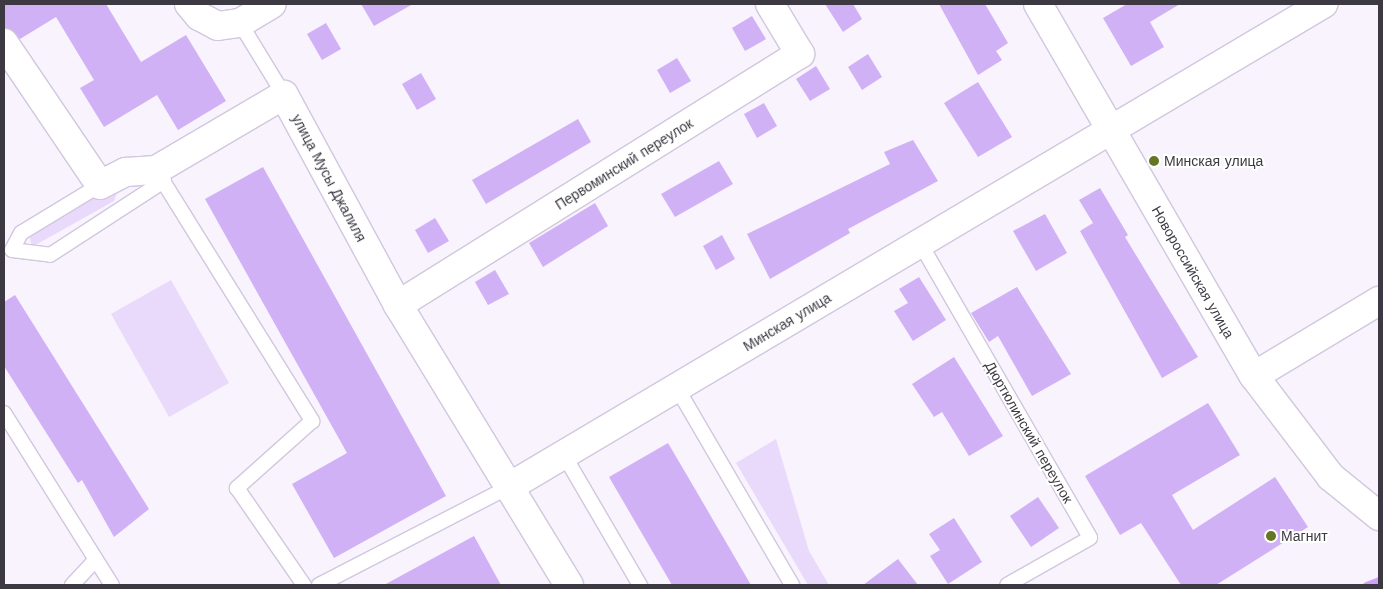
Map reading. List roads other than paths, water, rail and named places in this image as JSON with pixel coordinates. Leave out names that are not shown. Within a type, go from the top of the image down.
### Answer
[{"type":"street","points":[[189,4],[199,16],[218,26],[240,23],[272,4]]},
{"type":"street","name":"Первоминский переулок","points":[[398,305],[800,54],[770,4]]},
{"type":"street","name":"Новороссийская улица","points":[[1038,4],[1254,376],[1331,477],[1379,516]]},
{"type":"street","name":"Минская улица","points":[[510,488],[1323,4]]},
{"type":"street","points":[[4,43],[100,184],[126,172],[160,176],[284,95]]},
{"type":"street","name":"улица Мусы Джалиля","points":[[284,95],[398,305],[569,585]]},
{"type":"street","points":[[1254,376],[1379,301]]},
{"type":"lane","points":[[240,23],[284,95]]},
{"type":"lane","points":[[8,252],[50,254],[160,176],[312,420],[237,488],[304,585]]},
{"type":"lane","points":[[8,252],[21,233],[100,184]]},
{"type":"lane","name":"Дюртюлинский переулок","points":[[920,243],[1090,538],[1007,585]]},
{"type":"lane","points":[[677,388],[792,585]]},
{"type":"lane","points":[[4,413],[112,585]]},
{"type":"lane","points":[[564,455],[640,585]]},
{"type":"lane","points":[[318,585],[510,488]]},
{"type":"lane","points":[[72,585],[96,559]]},
{"type":"waterway","points":[[1366,585],[1379,580]]},
{"type":"place","name":"Минская улица","points":[[1154,161]]},
{"type":"place","name":"Магнит","points":[[1271,536]]}]
